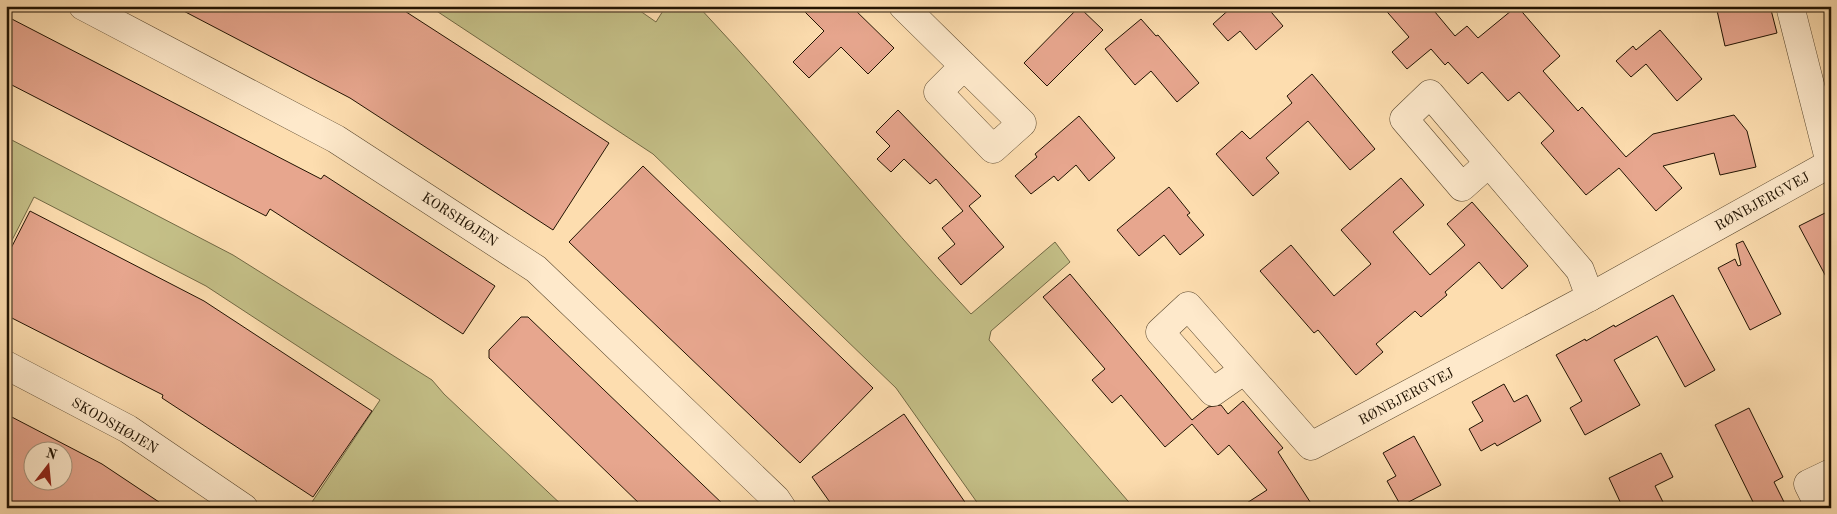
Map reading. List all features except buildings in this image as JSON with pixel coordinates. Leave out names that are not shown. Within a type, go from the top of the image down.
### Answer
[{"type":"street","name":"KORSHØJEN","points":[[83,6],[336,139],[536,268],[776,499],[782,508]]},
{"type":"street","points":[[903,6],[964,66]]},
{"type":"street","name":"RØNBJERGVEJ","points":[[1243,371],[1311,446],[1590,297],[1830,163],[1790,6]]},
{"type":"street","points":[[1489,163],[1580,270],[1590,297]]},
{"type":"street","name":"SKODSHØJEN","points":[[6,365],[128,429],[244,508]]},
{"type":"street","points":[[1820,508],[1808,484],[1831,473]]},
{"type":"shaded area","points":[[429,6],[633,6],[656,22],[666,6],[698,6],[971,314],[1055,242],[1070,262],[991,331],[989,340],[1134,508],[981,508],[896,388],[653,154]]},
{"type":"shaded area","points":[[6,137],[233,255],[432,380],[444,394],[565,508],[308,508],[380,400],[206,286],[34,197],[6,252]]}]
